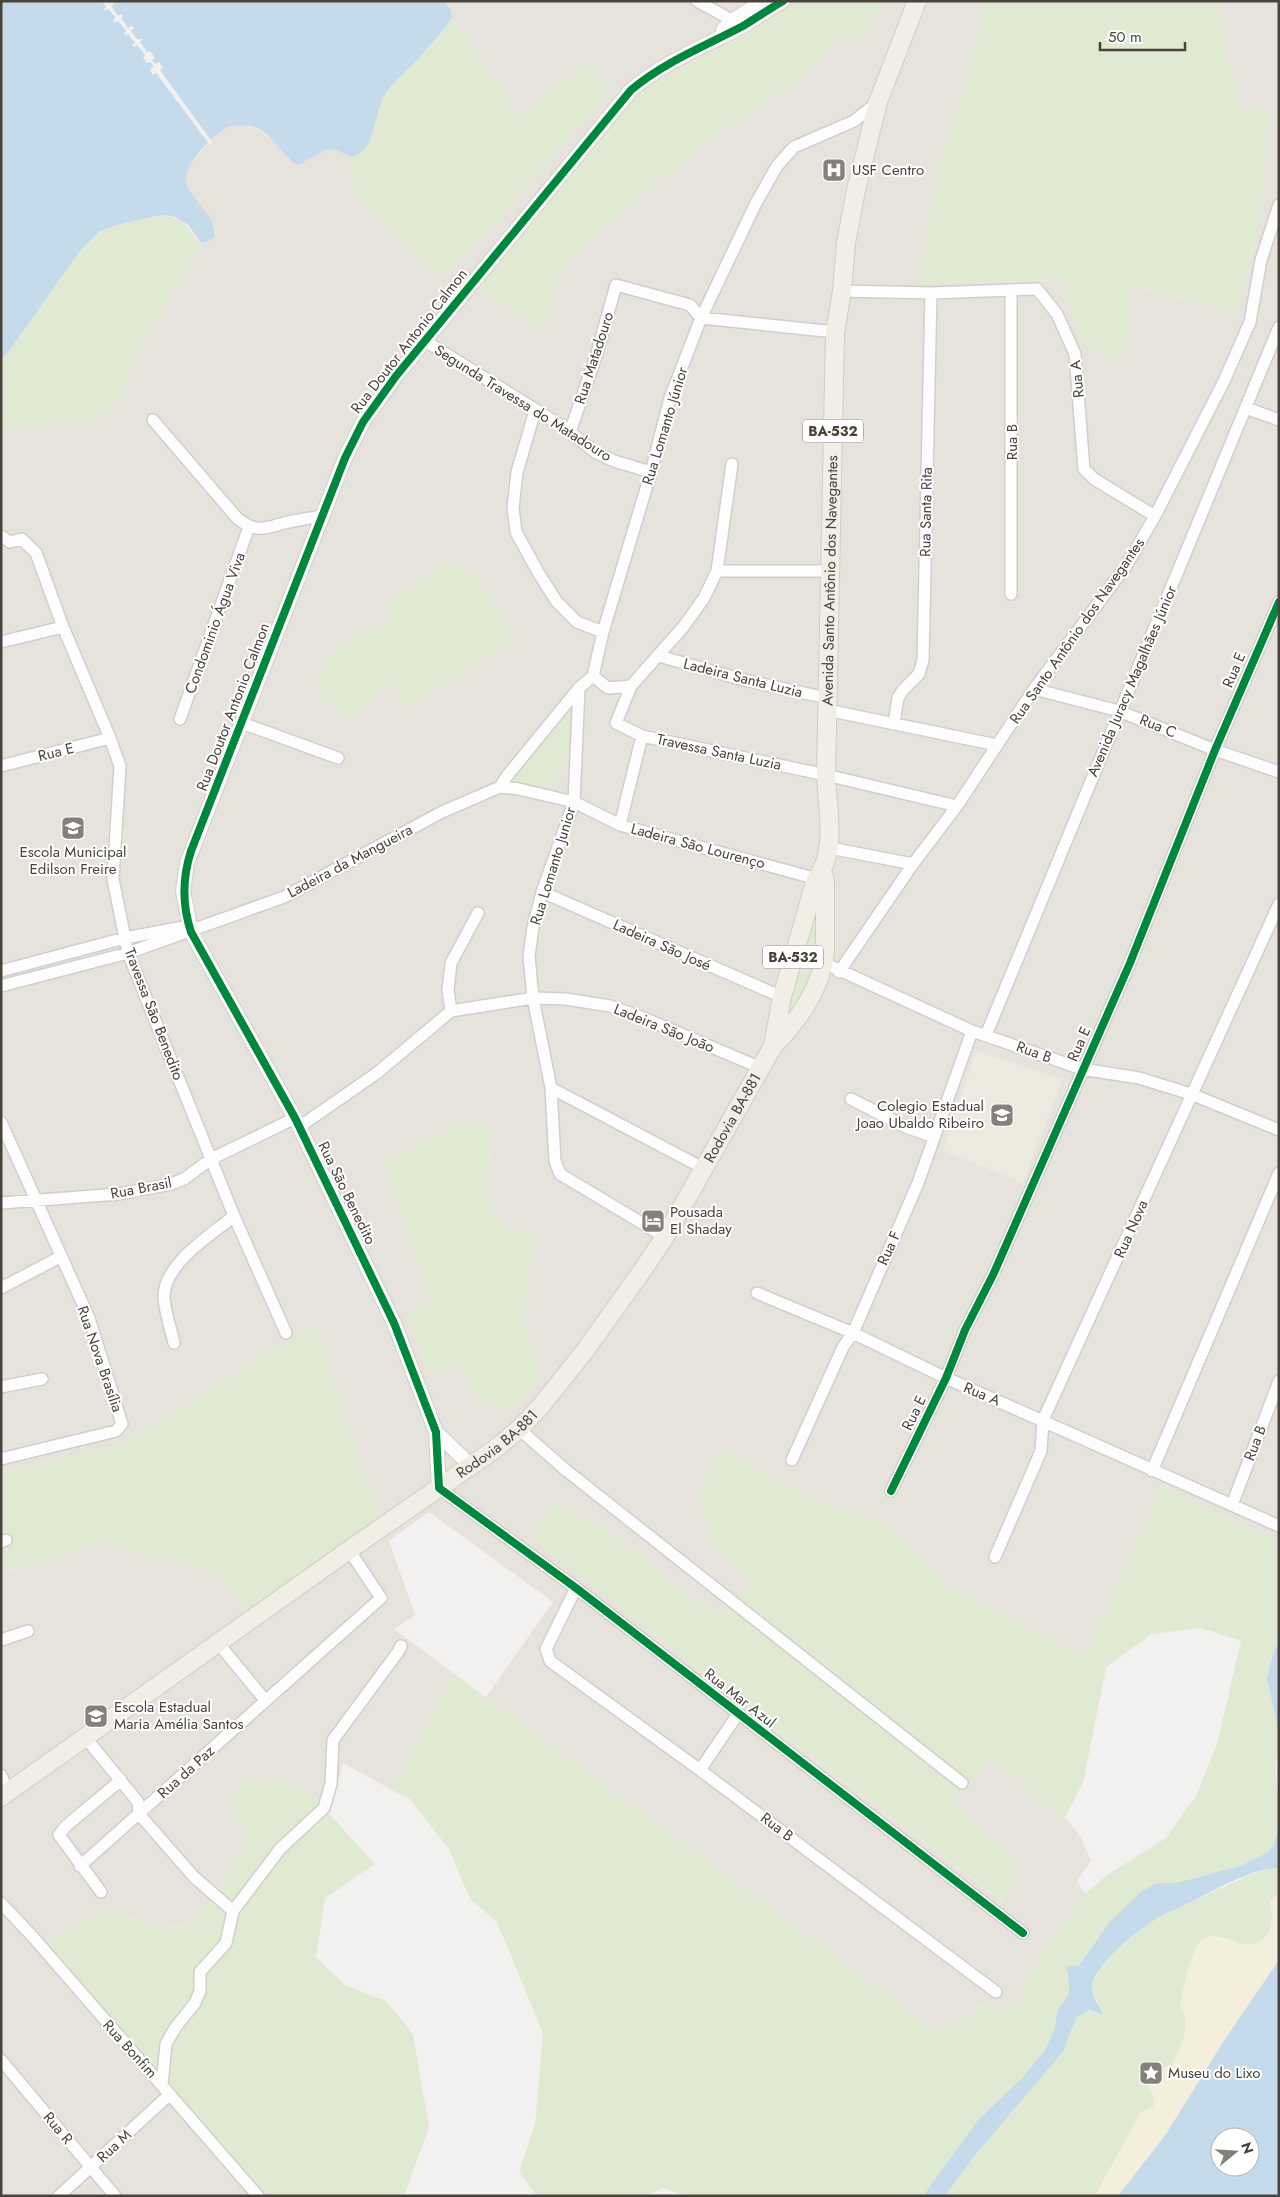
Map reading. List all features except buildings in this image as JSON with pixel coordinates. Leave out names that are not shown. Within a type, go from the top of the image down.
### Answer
[{"type":"main road","name":"Avenida Santo Antônio dos Navegantes","points":[[773,1046],[782,997],[830,848],[826,775],[835,332],[842,291],[846,243],[856,190],[878,102],[917,1]]},
{"type":"main road","name":"Avenida Santo Antônio dos Navegantes","points":[[821,877],[832,968]]},
{"type":"main road","name":"BA-532","points":[[773,1046],[791,1027],[815,989],[832,968]]},
{"type":"main road","name":"Rodovia BA-881","points":[[5,1795],[519,1430],[584,1352],[638,1278],[665,1237],[702,1168],[773,1046]]},
{"type":"street","points":[[697,1],[738,23]]},
{"type":"street","name":"Rua Doutor Antonio Calmon","points":[[738,23],[764,1]]},
{"type":"street","name":"Rua Doutor Antonio Calmon","points":[[192,928],[183,892],[187,863],[321,516],[363,422],[396,376],[631,90],[652,74],[738,23],[783,1]]},
{"type":"street","name":"Rua Lomanto Júnior","points":[[593,676],[603,632],[651,472],[670,398],[701,318],[756,203],[777,166],[794,147],[854,121],[878,102]]},
{"type":"street","name":"Rua Santo Antônio dos Navegantes","points":[[832,968],[957,806],[1034,688],[1126,566],[1155,516],[1224,381],[1250,322],[1261,260],[1279,205]]},
{"type":"street","name":"Rua Matadouro","points":[[570,432],[597,353],[616,285],[690,305],[701,318]]},
{"type":"street","name":"Rua A","points":[[842,291],[931,293],[1037,289],[1057,314],[1072,346],[1077,364],[1084,469],[1088,475],[1155,516]]},
{"type":"street","name":"Rua B","points":[[1011,290],[1011,594]]},
{"type":"street","name":"Rua Santa Rita","points":[[894,723],[898,698],[918,674],[923,660],[931,293]]},
{"type":"street","points":[[701,318],[835,332]]},
{"type":"street","name":"Avenida Juracy Magalhães Júnior","points":[[986,1035],[1119,710],[1279,328]]},
{"type":"street","name":"Segunda Travessa do Matadouro","points":[[425,341],[570,432],[595,452],[614,461],[651,472]]},
{"type":"street","points":[[1246,408],[1279,420]]},
{"type":"street","points":[[535,411],[517,472],[513,508],[516,532],[557,602],[577,622],[603,632]]},
{"type":"street","points":[[153,420],[237,518],[250,527],[270,528],[293,521],[321,516]]},
{"type":"street","points":[[500,787],[579,688],[593,676],[608,688],[631,686],[659,656],[701,603],[717,571],[732,464]]},
{"type":"street","name":"Condominio Água Viva","points":[[180,719],[250,527]]},
{"type":"street","name":"Travessa São Benedito","points":[[4,542],[22,539],[36,553],[63,627],[120,766],[113,879],[128,953],[234,1216],[286,1333]]},
{"type":"street","points":[[717,571],[831,571]]},
{"type":"street","name":"Rua E","points":[[891,1491],[946,1378],[965,1330],[993,1275],[1130,963],[1215,750],[1279,602]]},
{"type":"street","points":[[1,642],[63,627]]},
{"type":"street","name":"Ladeira Santa Luzia","points":[[659,656],[894,723],[997,745]]},
{"type":"street","name":"Travessa Santa Luzia","points":[[631,686],[616,723],[642,736],[826,775],[957,806]]},
{"type":"street","name":"Rua Lomanto Junior","points":[[579,688],[574,802],[542,892],[533,927],[530,956],[533,998],[551,1088],[555,1161],[560,1174],[665,1237]]},
{"type":"street","name":"Rua C","points":[[1034,688],[1119,710],[1215,750],[1279,772]]},
{"type":"street","points":[[242,723],[338,758]]},
{"type":"street","points":[[620,825],[642,736]]},
{"type":"street","name":"Rua E","points":[[1,766],[110,738]]},
{"type":"street","name":"Ladeira São Lourenço","points":[[500,787],[519,789],[574,802],[620,825],[821,877]]},
{"type":"street","name":"Ladeira da Mangueira","points":[[192,928],[284,897],[442,812],[500,787]]},
{"type":"street","points":[[830,848],[914,864]]},
{"type":"street","name":"Ladeira São José","points":[[542,892],[782,997]]},
{"type":"street","name":"Rua Nova","points":[[994,1557],[1041,1451],[1043,1420],[1112,1272],[1190,1094],[1225,1024],[1279,904]]},
{"type":"street","points":[[451,1011],[448,990],[451,963],[478,913]]},
{"type":"street","points":[[1,971],[125,938],[192,928]]},
{"type":"street","points":[[1,986],[128,953],[192,928]]},
{"type":"street","name":"Rua São Benedito","points":[[192,928],[297,1122],[394,1323],[436,1432],[439,1488]]},
{"type":"street","name":"Rua B","points":[[832,968],[972,1031],[1082,1070],[1139,1078],[1190,1094],[1279,1130]]},
{"type":"street","name":"Ladeira São João","points":[[451,1011],[533,998],[566,999],[610,1006],[641,1017],[761,1068]]},
{"type":"street","name":"Rua Brasil","points":[[1,1203],[119,1194],[157,1188],[184,1178],[211,1159],[297,1122],[377,1073],[451,1011]]},
{"type":"street","name":"Rua F","points":[[792,1460],[843,1346],[853,1333],[918,1183],[972,1031]]},
{"type":"street","points":[[551,1088],[702,1168]]},
{"type":"street","points":[[850,1099],[908,1128],[934,1137]]},
{"type":"street","name":"Rua Nova Brasília","points":[[1,1122],[34,1200],[89,1318],[122,1424],[116,1431],[1,1460]]},
{"type":"street","points":[[1152,1471],[1279,1173]]},
{"type":"street","points":[[174,1343],[164,1301],[165,1288],[169,1279],[176,1265],[234,1216]]},
{"type":"street","points":[[1,1288],[60,1257]]},
{"type":"street","name":"Rua A","points":[[757,1293],[853,1333],[946,1378],[1279,1526]]},
{"type":"street","points":[[1,1387],[42,1379]]},
{"type":"street","name":"Rua B","points":[[1232,1505],[1279,1381]]},
{"type":"street","points":[[519,1430],[566,1471],[962,1783]]},
{"type":"street","name":"Rua São Benedito","points":[[436,1432],[470,1465]]},
{"type":"street","name":"Rua Mar Azul","points":[[439,1488],[576,1588],[1023,1933]]},
{"type":"street","name":"Rua da Paz","points":[[80,1866],[381,1598],[349,1550]]},
{"type":"street","name":"Rua B","points":[[576,1588],[546,1649],[547,1657],[555,1666],[700,1770],[996,1992]]},
{"type":"street","points":[[1,1640],[28,1631]]},
{"type":"street","points":[[218,1644],[265,1700]]},
{"type":"street","points":[[162,2085],[164,2054],[168,2038],[195,2003],[200,1991],[200,1972],[226,1943],[232,1911],[280,1849],[324,1808],[331,1784],[333,1740],[401,1646]]},
{"type":"street","points":[[700,1770],[738,1714]]},
{"type":"street","points":[[85,1738],[138,1802],[139,1814],[194,1877],[232,1911]]},
{"type":"street","points":[[1,1775],[5,1795]]},
{"type":"street","points":[[101,1892],[58,1836],[62,1829],[121,1780]]},
{"type":"street","name":"Rua Bonfim","points":[[1,1903],[162,2085],[253,2194]]},
{"type":"street","name":"Rua R","points":[[1,2060],[115,2196]]},
{"type":"street","name":"Rua M","points":[[59,2196],[92,2168],[169,2095]]},
{"type":"shaded area","points":[[444,1],[791,1],[631,99],[479,285],[540,332],[564,263],[701,145],[787,87],[835,40],[865,40],[882,1],[988,1],[920,284],[1063,280],[1081,342],[1133,324],[1127,285],[1236,312],[1263,168],[1268,109],[1239,108],[1217,1],[1279,1],[1279,1541],[1161,1486],[1086,1657],[950,1587],[885,1523],[814,1499],[721,1449],[699,1488],[709,1534],[752,1587],[720,1620],[602,1526],[533,1539],[774,1729],[1003,1902],[1020,1864],[953,1803],[989,1759],[1018,1778],[1040,1803],[1065,1817],[1081,1838],[1091,1861],[1077,1881],[1085,1894],[1024,1981],[1024,2003],[998,2009],[988,2003],[979,2005],[960,2026],[933,2030],[486,1697],[553,1602],[429,1512],[389,1541],[415,1615],[394,1629],[453,1673],[392,1790],[343,1763],[330,1813],[315,1798],[276,1780],[260,1783],[244,1780],[236,1817],[248,1837],[240,1857],[193,1926],[157,1927],[103,1909],[180,2101],[270,2196],[1,2196],[1,1550],[7,1571],[108,1543],[219,1574],[248,1610],[380,1518],[358,1459],[292,1338],[122,1445],[1,1472],[1,429],[96,421],[125,393],[132,362],[202,244],[206,243],[216,233],[214,225],[190,191],[185,179],[187,167],[213,138],[226,128],[240,125],[258,129],[277,143],[288,158],[297,165],[332,148],[349,156],[354,172],[354,190],[443,276],[588,62],[519,116],[452,18],[451,10]],"holes":[[[386,622],[513,642],[468,667],[407,708],[386,680],[315,692],[331,649]],[[492,1123],[487,1190],[500,1228],[533,1236],[524,1317],[541,1379],[478,1402],[459,1365],[429,1376],[406,1317],[433,1303]]]},
{"type":"shaded area","name":"Colegio Estadual Joao Ubaldo Ribeiro","points":[[976,1051],[1063,1079],[1023,1183],[943,1151]]},
{"type":"green space","points":[[791,1],[882,1],[865,40],[835,40],[787,87],[701,145],[564,263],[540,332],[478,285],[631,99]]},
{"type":"green space","points":[[988,1],[1217,1],[1239,108],[1268,109],[1260,230],[1236,312],[1128,285],[1133,324],[1120,362],[1081,342],[1063,280],[920,284],[933,191]]},
{"type":"green space","points":[[452,18],[519,116],[588,62],[610,93],[443,277],[354,190],[354,172],[349,156],[357,155],[368,144],[383,97]]},
{"type":"green space","points":[[161,215],[182,222],[202,244],[132,362],[125,393],[96,421],[1,429],[1,359],[7,354],[80,251],[99,232],[117,225]]},
{"type":"green space","points":[[449,559],[474,575],[502,611],[514,642],[468,667],[407,708],[386,680],[349,720],[315,692],[331,649],[385,622],[391,601]]},
{"type":"green space","points":[[574,701],[574,733],[551,795],[511,782]]},
{"type":"green space","points":[[819,894],[830,965],[775,1039]]},
{"type":"green space","points":[[460,1123],[492,1123],[487,1190],[500,1227],[533,1236],[524,1317],[541,1379],[511,1410],[478,1402],[459,1365],[429,1376],[406,1317],[433,1303],[383,1162]]},
{"type":"green space","points":[[316,1326],[358,1459],[380,1518],[248,1610],[219,1574],[108,1543],[6,1571],[1,1550],[1,1472],[122,1445],[292,1338]]},
{"type":"green space","points":[[721,1449],[814,1499],[885,1523],[950,1587],[1085,1657],[1161,1486],[1279,1541],[1279,1641],[1274,1651],[1279,1734],[1276,1769],[1279,1827],[1274,1845],[1268,1852],[1240,1866],[1176,1883],[1157,1883],[1142,1891],[1111,1920],[1077,1966],[1066,1974],[1069,1993],[1057,2012],[1055,2026],[1045,2050],[1023,2077],[977,2121],[923,2196],[687,2196],[663,2188],[644,2196],[537,2196],[519,2172],[535,2124],[543,2033],[497,1922],[470,1899],[449,1849],[410,1799],[392,1790],[453,1673],[933,2029],[945,2029],[960,2024],[974,2010],[988,2003],[998,2009],[1024,2003],[1024,1981],[1085,1894],[1107,1875],[1166,1838],[1196,1796],[1217,1744],[1241,1641],[1201,1628],[1152,1634],[1106,1667],[1083,1783],[1065,1817],[1040,1803],[1018,1778],[989,1759],[953,1803],[1020,1864],[1004,1902],[774,1729],[533,1539],[553,1503],[602,1526],[720,1619],[752,1587],[709,1535],[699,1488]]},
{"type":"green space","points":[[276,1779],[315,1798],[375,1864],[325,1898],[316,1957],[345,1985],[386,2001],[413,2034],[429,2127],[404,2196],[270,2196],[180,2101],[46,1942],[103,1909],[156,1927],[193,1926],[240,1857],[248,1837],[236,1817],[235,1785],[244,1780],[260,1783]]},
{"type":"green space","points":[[1270,1868],[1279,1868],[1279,1894],[1270,1902],[1272,1921],[1268,1934],[1260,1943],[1253,1945],[1239,1944],[1214,1936],[1196,1947],[1180,2004],[1184,2013],[1185,2028],[1180,2049],[1173,2064],[1151,2074],[1147,2081],[1154,2099],[1153,2108],[1141,2112],[1095,2196],[945,2196],[976,2154],[1063,2052],[1076,2018],[1089,2010],[1097,2014],[1102,2011],[1093,1993],[1092,1985],[1100,1969],[1115,1951],[1150,1922],[1245,1877]]},
{"type":"sand","points":[[1279,1894],[1279,1960],[1225,2039],[1166,2134],[1118,2196],[1095,2196],[1141,2112],[1153,2107],[1154,2099],[1147,2081],[1151,2073],[1173,2064],[1180,2049],[1184,2035],[1185,2020],[1180,2004],[1188,1969],[1198,1944],[1203,1939],[1211,1936],[1218,1936],[1251,1945],[1259,1942],[1267,1935],[1271,1927],[1272,1914],[1270,1902]]},
{"type":"water","points":[[1,1],[444,1],[451,10],[452,18],[425,51],[387,91],[381,103],[368,145],[363,151],[357,155],[350,156],[328,149],[298,165],[270,137],[259,129],[233,126],[225,129],[201,150],[190,165],[186,178],[191,193],[213,223],[215,230],[214,238],[202,244],[188,225],[175,217],[161,215],[117,225],[99,232],[80,251],[7,354],[1,359]]},
{"type":"water","points":[[1279,1641],[1279,1734],[1267,1678],[1274,1651]]},
{"type":"water","points":[[1279,1827],[1279,1868],[1244,1876],[1163,1915],[1143,1928],[1115,1951],[1094,1979],[1092,1987],[1093,1995],[1103,2015],[1089,2010],[1076,2018],[1063,2052],[976,2154],[945,2196],[923,2196],[977,2121],[1023,2077],[1045,2050],[1055,2027],[1057,2012],[1069,1993],[1066,1967],[1071,1965],[1078,1966],[1111,1920],[1142,1891],[1157,1883],[1176,1883],[1240,1866],[1268,1852],[1274,1845]]},
{"type":"water","points":[[1279,1960],[1279,2196],[1118,2196],[1166,2134],[1225,2039]]},
{"type":"pier","points":[[102,1],[107,1],[109,4],[113,1],[114,4],[111,6],[118,16],[121,14],[123,16],[121,18],[128,28],[132,26],[134,28],[131,31],[138,40],[141,38],[140,42],[147,52],[150,51],[155,58],[152,60],[155,64],[159,62],[163,68],[160,70],[212,142],[210,145],[156,73],[153,75],[150,70],[154,66],[150,62],[147,63],[143,57],[145,55],[137,45],[134,47],[132,45],[135,43],[128,34],[124,33],[126,31],[118,21],[115,23],[113,20],[116,18],[108,9],[105,11],[106,7]]},
{"type":"cycle path","points":[[783,1],[743,26],[657,71],[631,90],[396,376],[363,422],[345,458],[191,851],[184,892],[186,912],[191,932],[295,1118],[394,1323],[436,1432],[439,1488],[576,1588],[1023,1933]]},
{"type":"cycle path","points":[[891,1491],[946,1378],[965,1330],[993,1275],[1130,963],[1215,750],[1279,602]]},
{"type":"place","name":"USF Centro","points":[[834,170]]},
{"type":"place","name":"Escola Municipal Edilson Freire","points":[[73,828]]},
{"type":"place","name":"Colegio Estadual Joao Ubaldo Ribeiro","points":[[1002,1115]]},
{"type":"place","name":"Pousada El Shaday","points":[[653,1221]]},
{"type":"place","name":"Escola Estadual Maria Amélia Santos","points":[[96,1716]]},
{"type":"place","name":"Museu do Lixo","points":[[1151,2073]]}]
